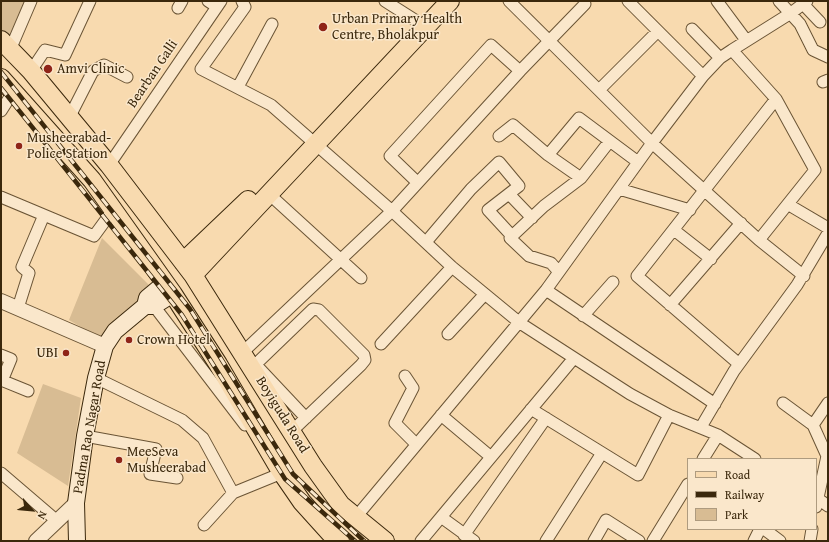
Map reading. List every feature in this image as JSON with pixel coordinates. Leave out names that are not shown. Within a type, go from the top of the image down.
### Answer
[{"type":"main road","points":[[188,268],[269,194],[364,82],[438,1]]},
{"type":"main road","points":[[188,268],[236,213],[313,141],[450,1]]},
{"type":"main road","name":"Boyiguda Road","points":[[6,45],[31,71],[109,165],[188,268],[243,352],[280,400],[292,431],[341,505],[385,541]]},
{"type":"main road","name":"Boyiguda Road","points":[[1,78],[92,180],[169,288],[218,364],[293,489],[314,516],[340,541]]},
{"type":"main road","points":[[57,140],[71,121]]},
{"type":"main road","points":[[70,154],[88,140]]},
{"type":"main road","points":[[126,227],[145,213]]},
{"type":"main road","name":"Padma Rao Nagar Road","points":[[77,541],[76,503],[85,436],[96,378],[105,346],[115,331],[149,306],[169,288]]},
{"type":"main road","points":[[293,489],[316,469]]},
{"type":"main road","points":[[314,516],[334,495]]},
{"type":"street","points":[[6,45],[31,1]]},
{"type":"street","points":[[31,71],[45,50],[65,54],[90,1]]},
{"type":"street","points":[[242,1],[245,7],[202,69],[271,105],[392,210],[452,267],[520,324],[630,394],[669,415],[718,435],[753,458]]},
{"type":"street","points":[[385,1],[418,22]]},
{"type":"street","points":[[509,1],[652,143],[759,240],[804,276]]},
{"type":"street","points":[[628,1],[703,76]]},
{"type":"street","points":[[717,1],[746,40]]},
{"type":"street","points":[[778,1],[800,24],[813,50],[828,57]]},
{"type":"street","points":[[356,517],[416,444],[520,324],[560,272],[638,162],[703,76],[720,58],[746,40],[791,13],[805,2],[820,22]]},
{"type":"street","name":"Bearban Galli","points":[[109,165],[215,3]]},
{"type":"street","points":[[243,352],[392,210],[520,71],[550,42],[585,4]]},
{"type":"street","points":[[238,87],[272,24]]},
{"type":"street","points":[[692,30],[720,58]]},
{"type":"street","points":[[599,90],[658,31]]},
{"type":"street","points":[[417,182],[390,156],[492,45],[520,71]]},
{"type":"street","points":[[732,50],[776,99],[815,170],[789,205],[759,240]]},
{"type":"street","points":[[71,121],[93,71],[104,65],[127,76]]},
{"type":"street","points":[[1,111],[13,92]]},
{"type":"street","points":[[739,364],[637,276],[776,99]]},
{"type":"street","points":[[548,155],[579,118],[609,142],[638,162]]},
{"type":"street","points":[[499,136],[513,125],[548,155],[581,178]]},
{"type":"street","points":[[512,236],[581,178],[609,142]]},
{"type":"street","points":[[426,242],[471,189],[499,162],[518,186],[488,210],[512,236],[510,238],[529,256],[551,263],[560,272]]},
{"type":"street","points":[[619,189],[690,210]]},
{"type":"street","points":[[269,194],[361,278]]},
{"type":"street","points":[[509,194],[532,218]]},
{"type":"street","points":[[1,197],[94,236],[113,210]]},
{"type":"street","points":[[789,205],[828,228]]},
{"type":"street","points":[[18,308],[29,273],[22,267],[44,215]]},
{"type":"street","points":[[670,305],[741,223]]},
{"type":"street","points":[[674,230],[711,259]]},
{"type":"street","points":[[701,428],[739,364],[804,276],[828,233]]},
{"type":"street","points":[[381,344],[452,267]]},
{"type":"street","points":[[583,316],[613,282]]},
{"type":"street","points":[[546,290],[715,404]]},
{"type":"street","points":[[448,334],[485,294]]},
{"type":"street","points":[[1,301],[105,346]]},
{"type":"street","points":[[149,306],[281,471],[233,493],[204,525]]},
{"type":"street","points":[[292,431],[306,418],[365,360],[364,354],[319,310],[313,309],[257,363],[258,367],[280,400],[306,418]]},
{"type":"street","points":[[1,356],[11,359],[2,380],[28,391]]},
{"type":"street","points":[[421,541],[574,358]]},
{"type":"street","points":[[404,376],[413,388],[395,423],[416,444]]},
{"type":"street","points":[[96,378],[182,420],[203,438],[233,493]]},
{"type":"street","points":[[782,403],[813,425],[827,456],[817,501],[828,506]]},
{"type":"street","points":[[813,425],[828,403]]},
{"type":"street","points":[[531,409],[638,475],[669,415]]},
{"type":"street","points":[[441,415],[491,457]]},
{"type":"street","points":[[464,535],[546,418]]},
{"type":"street","points":[[704,458],[718,435]]},
{"type":"street","points":[[85,436],[156,449],[150,474],[176,478]]},
{"type":"street","points":[[546,541],[602,453]]},
{"type":"street","points":[[1,473],[57,521]]},
{"type":"street","points":[[653,541],[687,486]]},
{"type":"street","points":[[36,541],[76,503]]},
{"type":"street","points":[[441,517],[474,541]]},
{"type":"street","points":[[594,541],[606,520],[639,541]]},
{"type":"street","points":[[754,541],[760,530]]},
{"type":"street","points":[[765,530],[780,541]]},
{"type":"street","points":[[810,541],[812,530]]},
{"type":"green space","points":[[1,1],[27,1],[12,38],[1,42]]},
{"type":"green space","points":[[102,238],[153,289],[101,339],[69,320]]},
{"type":"green space","points":[[43,384],[81,398],[68,486],[17,453]]},
{"type":"railway","points":[[1,72],[190,309],[293,474],[364,541]]},
{"type":"railway","points":[[1,88],[182,315],[285,479],[355,541]]},
{"type":"place","name":"Urban Primary Health Centre, Bholakpur","points":[[323,27]]},
{"type":"place","name":"Amvi Clinic","points":[[48,69]]},
{"type":"place","name":"Musheerabad- Police Station","points":[[19,146]]},
{"type":"place","name":"Crown Hotel","points":[[129,340]]},
{"type":"place","name":"UBI","points":[[66,353]]},
{"type":"place","name":"MeeSeva Musheerabad","points":[[119,460]]}]
